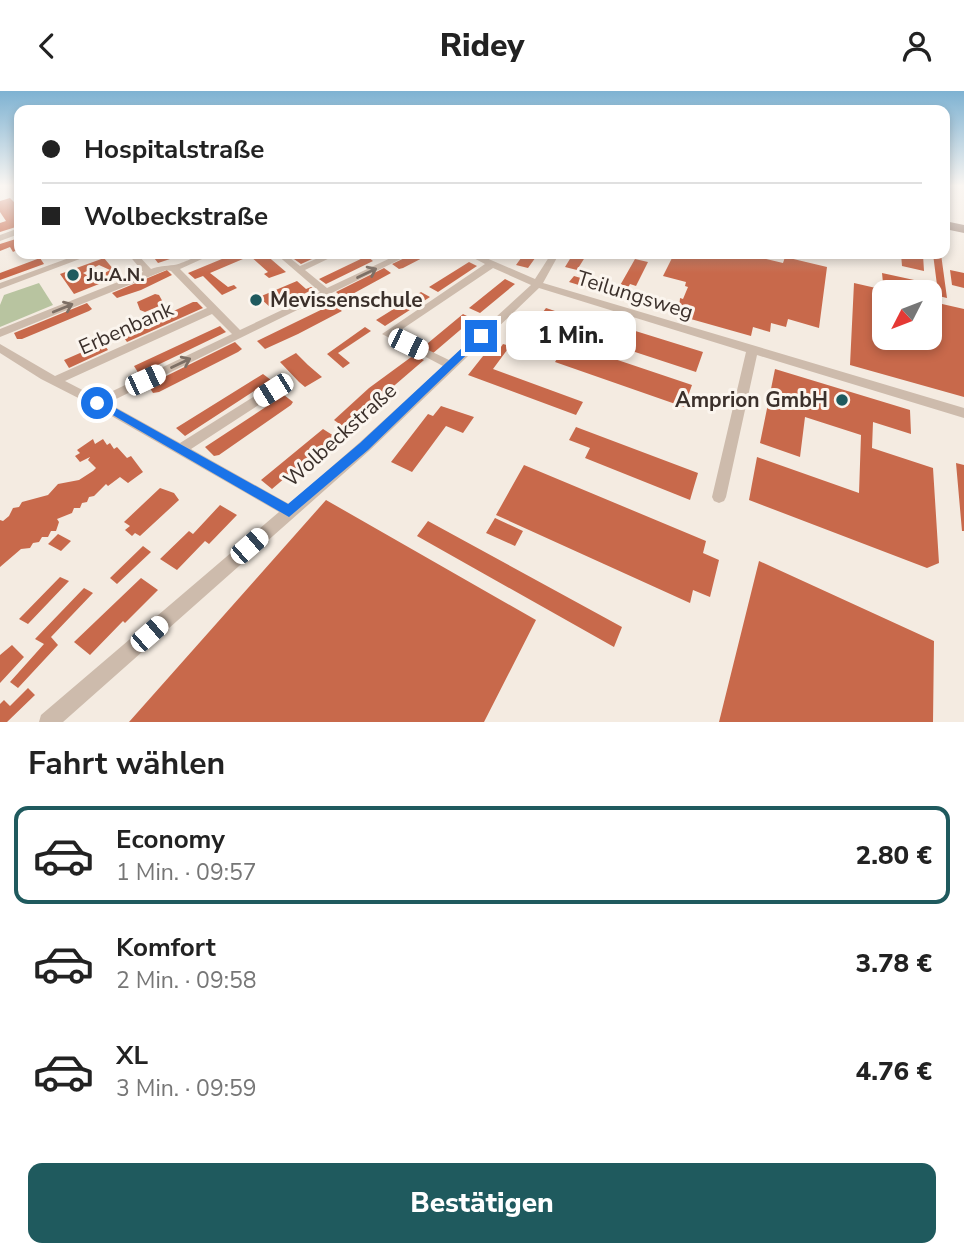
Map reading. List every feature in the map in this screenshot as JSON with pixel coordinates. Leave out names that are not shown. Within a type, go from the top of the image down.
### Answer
[{"type":"street","points":[[0,286],[74,259]]},
{"type":"street","points":[[136,259],[149,273]]},
{"type":"street","points":[[0,333],[149,273],[165,267],[174,268],[196,259]]},
{"type":"street","points":[[286,259],[327,293]]},
{"type":"street","points":[[299,270],[323,259]]},
{"type":"street","points":[[97,403],[396,259]]},
{"type":"street","name":"Teilungsweg","points":[[481,259],[537,284],[964,413]]},
{"type":"street","name":"Wolbeckstraße","points":[[48,722],[364,447],[537,284],[552,259]]},
{"type":"street","points":[[450,365],[387,334],[492,264]]},
{"type":"street","points":[[174,268],[239,335]]},
{"type":"street","name":"Erbenbank","points":[[55,381],[214,309]]},
{"type":"street","points":[[0,348],[289,511]]},
{"type":"street","points":[[719,497],[752,351]]},
{"type":"street","points":[[181,449],[273,390]]},
{"type":"green space","points":[[39,283],[53,305],[0,327],[0,305],[4,295]]},
{"type":"building","points":[[2,214],[14,214],[14,228],[0,232],[0,223],[6,221]]},
{"type":"building","points":[[14,240],[14,252],[10,247],[0,251],[0,244]]},
{"type":"building","points":[[37,259],[44,264],[0,280],[0,273]]},
{"type":"building","name":"Ju.A.N.","points":[[105,259],[119,276],[74,294],[60,274]],"holes":[[[99,265],[110,270],[94,279],[83,273]]]},
{"type":"building","points":[[222,259],[243,259],[210,273],[228,287],[234,285],[237,288],[222,295],[203,276],[195,279],[188,273]]},
{"type":"building","points":[[253,259],[271,259],[286,272],[269,278],[264,274],[268,272]]},
{"type":"building","points":[[294,259],[312,259],[301,264]]},
{"type":"building","points":[[361,259],[373,261],[326,284],[319,279]]},
{"type":"building","points":[[402,259],[420,259],[399,269],[392,264]]},
{"type":"building","points":[[520,259],[534,259],[528,268],[516,265]]},
{"type":"building","points":[[570,259],[584,259],[577,270],[565,267]]},
{"type":"building","points":[[635,259],[648,262],[636,286],[630,284],[624,295],[616,293],[614,296],[569,282],[574,276],[618,289]]},
{"type":"building","points":[[672,259],[766,259],[783,263],[784,259],[793,259],[827,267],[819,328],[788,319],[786,327],[771,323],[770,332],[753,327],[751,336],[673,314],[675,309],[679,310],[680,298],[683,299],[688,287],[685,286],[686,282],[663,276]]},
{"type":"building","points":[[901,259],[923,259],[924,271],[902,266]]},
{"type":"building","points":[[934,259],[942,259],[947,298],[942,297],[942,280],[936,280]]},
{"type":"building","points":[[469,262],[477,266],[438,292],[429,287]]},
{"type":"building","points":[[384,268],[391,273],[347,297],[343,298],[336,292]]},
{"type":"building","points":[[167,270],[172,275],[141,290],[117,298],[112,293]]},
{"type":"building","points":[[950,270],[964,273],[964,288],[952,285]]},
{"type":"building","points":[[882,273],[914,280],[883,280]]},
{"type":"building","points":[[505,279],[515,284],[480,313],[469,308]]},
{"type":"building","points":[[297,281],[306,289],[314,289],[272,309],[259,297]]},
{"type":"building","points":[[854,283],[872,287],[872,350],[942,350],[942,304],[964,309],[964,397],[850,365]]},
{"type":"building","points":[[421,292],[430,297],[385,326],[376,320]]},
{"type":"building","points":[[155,294],[159,295],[164,304],[145,312],[140,310],[137,302]]},
{"type":"building","points":[[193,302],[203,308],[127,342],[122,335]]},
{"type":"building","points":[[87,303],[92,309],[89,311],[22,339],[17,339],[14,333]]},
{"type":"building","points":[[333,304],[342,311],[298,334],[265,349],[257,341]]},
{"type":"building","points":[[546,308],[561,313],[556,316],[531,353],[513,347],[539,311],[543,312]]},
{"type":"building","points":[[463,314],[473,319],[432,354],[422,348]]},
{"type":"building","points":[[584,315],[703,352],[696,372],[574,332]]},
{"type":"building","points":[[220,326],[226,332],[139,374],[134,366]]},
{"type":"building","points":[[365,327],[371,331],[338,353],[350,363],[343,368],[327,354]]},
{"type":"building","points":[[235,342],[242,349],[238,352],[159,392],[153,393],[148,385]]},
{"type":"building","points":[[103,343],[108,350],[69,368],[64,360]]},
{"type":"building","points":[[567,343],[692,385],[684,407],[555,362]]},
{"type":"building","points":[[503,344],[510,346],[493,369],[583,402],[576,415],[468,375],[487,351],[496,354]]},
{"type":"building","points":[[296,353],[322,377],[305,387],[299,382],[280,362]]},
{"type":"building","points":[[414,355],[424,360],[345,428],[334,420],[369,388]]},
{"type":"building","points":[[775,369],[910,410],[911,434],[873,422],[872,448],[933,468],[939,563],[927,568],[749,500],[757,457],[859,493],[861,435],[805,417],[800,457],[760,443]]},
{"type":"building","points":[[263,374],[271,380],[185,436],[176,428]]},
{"type":"building","points":[[284,395],[293,402],[291,405],[219,455],[214,456],[205,447]]},
{"type":"building","points":[[441,406],[474,417],[463,433],[446,426],[412,472],[391,462],[428,414],[433,416]]},
{"type":"building","points":[[576,427],[698,473],[690,500],[585,458],[590,448],[569,440]]},
{"type":"building","points":[[323,429],[334,436],[272,489],[261,480]]},
{"type":"building","points":[[93,439],[95,444],[103,439],[114,449],[117,447],[127,458],[131,456],[143,472],[128,483],[120,477],[108,486],[106,484],[94,496],[89,497],[87,502],[82,503],[80,508],[74,508],[72,513],[57,519],[59,522],[56,531],[51,531],[48,537],[42,537],[30,548],[21,549],[0,567],[0,520],[3,521],[13,508],[19,507],[22,502],[48,495],[58,484],[79,480],[93,471],[96,468],[88,460],[90,457],[80,462],[75,456],[80,453],[77,450]]},
{"type":"building","points":[[956,463],[964,465],[964,531],[962,531]]},
{"type":"building","points":[[524,465],[706,541],[703,553],[719,560],[710,597],[693,590],[690,603],[496,515]]},
{"type":"building","points":[[160,488],[174,493],[179,500],[140,536],[135,533],[132,536],[125,530],[130,526],[124,522]]},
{"type":"building","points":[[326,500],[536,620],[484,722],[129,722]]},
{"type":"building","points":[[220,505],[237,515],[209,544],[205,541],[177,570],[160,559],[189,531],[193,534]]},
{"type":"building","points":[[495,518],[523,531],[515,546],[486,533]]},
{"type":"building","points":[[428,521],[622,627],[614,647],[417,536]]},
{"type":"building","points":[[58,534],[71,541],[61,551],[48,544]]},
{"type":"building","points":[[143,546],[151,552],[117,584],[110,578]]},
{"type":"building","points":[[759,561],[934,641],[933,722],[719,722]]},
{"type":"building","points":[[60,577],[69,581],[28,624],[19,619]]},
{"type":"building","points":[[141,578],[158,590],[125,623],[123,621],[90,655],[74,642]]},
{"type":"building","points":[[84,588],[93,593],[51,637],[58,645],[18,688],[10,682],[44,644],[35,639]]},
{"type":"building","points":[[12,645],[24,657],[0,683],[0,655]]},
{"type":"building","points":[[28,688],[35,695],[7,722],[0,722],[0,704],[4,700],[10,706]]},
{"type":"place","name":"Ju.A.N.","points":[[73,275]]},
{"type":"place","name":"Mevissenschule","points":[[256,300]]},
{"type":"place","name":"Amprion GmbH","points":[[842,400]]},
{"type":"route","points":[[97,403],[289,511],[364,447],[481,336]]}]
